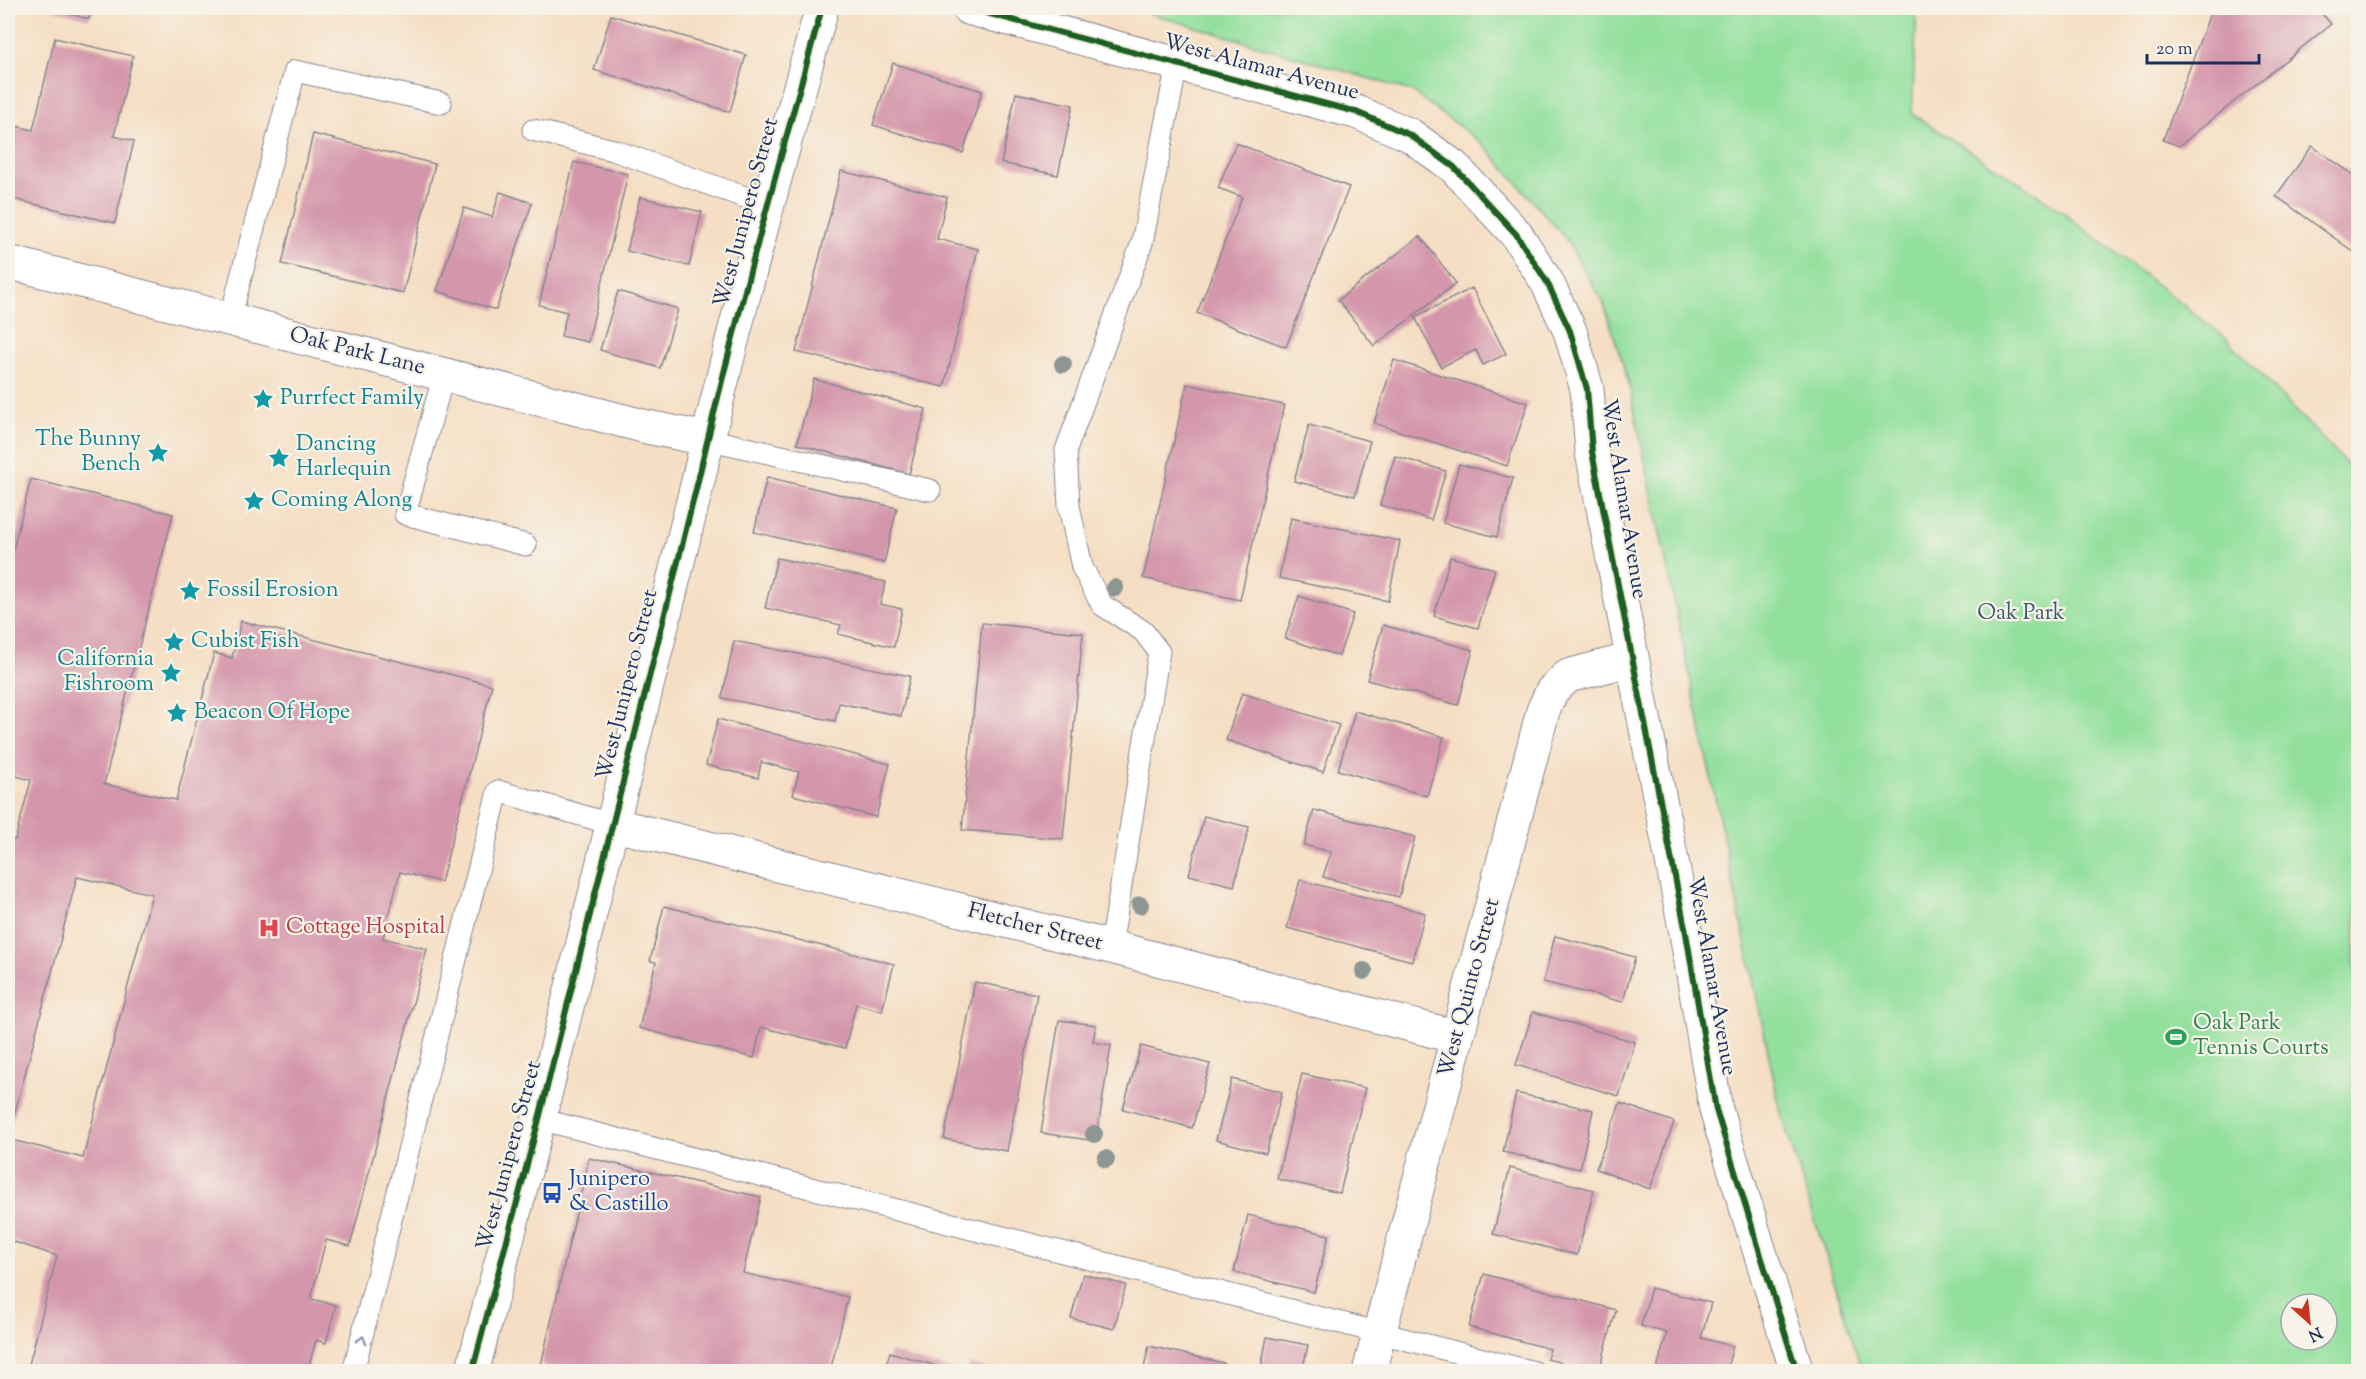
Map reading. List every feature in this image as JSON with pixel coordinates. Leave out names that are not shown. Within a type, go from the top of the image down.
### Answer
[{"type":"street","name":"West Junipero Street","points":[[472,1371],[539,1119],[767,205],[822,8]]},
{"type":"street","name":"West Alamar Avenue","points":[[968,8],[1356,112],[1410,135],[1454,167],[1516,234],[1547,282],[1570,332],[1587,389],[1592,452],[1686,933],[1716,1110],[1797,1371]]},
{"type":"street","name":"Oak Park Lane","points":[[8,262],[647,427],[707,440]]},
{"type":"street","name":"West Quinto Street","points":[[1370,1371],[1543,711],[1552,692],[1568,676],[1632,659]]},
{"type":"street","name":"Fletcher Street","points":[[611,824],[1111,947],[1457,1037]]},
{"type":"lane","points":[[1111,947],[1159,652],[1143,631],[1102,605],[1082,567],[1069,506],[1066,450],[1142,243],[1178,64]]},
{"type":"lane","points":[[230,319],[295,71],[441,103]]},
{"type":"lane","points":[[533,130],[613,150],[767,205]]},
{"type":"lane","points":[[444,374],[405,514],[526,545]]},
{"type":"lane","points":[[707,440],[930,490]]},
{"type":"lane","points":[[353,1371],[371,1308],[498,791],[611,824]]},
{"type":"lane","points":[[539,1119],[1379,1334],[1534,1371]]},
{"type":"green space","name":"Oak Park","points":[[1132,8],[1917,8],[1912,114],[2052,204],[2226,338],[2358,476],[2358,889],[2354,959],[2358,993],[2358,1371],[1862,1371],[1780,1109],[1628,380],[1604,304],[1566,239],[1483,144],[1411,91]]},
{"type":"building","points":[[48,8],[93,8],[89,19]]},
{"type":"building","points":[[2212,8],[2317,8],[2331,24],[2179,146],[2163,140]]},
{"type":"building","points":[[611,15],[746,55],[730,112],[594,70]]},
{"type":"building","points":[[55,38],[133,56],[114,136],[134,141],[115,223],[8,198],[8,124],[33,130]]},
{"type":"building","points":[[893,63],[982,91],[963,153],[873,125]]},
{"type":"building","points":[[1016,93],[1073,105],[1058,175],[1001,163]]},
{"type":"building","points":[[313,134],[435,164],[403,293],[282,264]]},
{"type":"building","points":[[1236,143],[1349,187],[1286,347],[1197,313],[1242,197],[1218,188]]},
{"type":"building","points":[[2312,146],[2358,178],[2358,255],[2276,196]]},
{"type":"building","points":[[574,162],[628,174],[588,342],[561,336],[567,312],[539,305]]},
{"type":"building","points":[[841,171],[947,197],[937,239],[978,249],[944,387],[796,352]]},
{"type":"building","points":[[500,192],[532,203],[496,310],[437,291],[464,208],[492,217]]},
{"type":"building","points":[[640,197],[702,212],[689,266],[627,251]]},
{"type":"building","points":[[1420,236],[1456,283],[1374,346],[1338,300]]},
{"type":"building","points":[[1472,288],[1506,354],[1483,365],[1476,350],[1441,367],[1415,317]]},
{"type":"building","points":[[618,291],[678,309],[660,368],[600,350]]},
{"type":"building","points":[[1394,360],[1528,403],[1507,466],[1374,423]]},
{"type":"building","points":[[814,379],[926,409],[909,474],[797,444]]},
{"type":"building","points":[[1187,384],[1284,405],[1240,600],[1143,578]]},
{"type":"building","points":[[1309,425],[1370,441],[1355,496],[1294,481]]},
{"type":"building","points":[[1395,456],[1446,471],[1431,520],[1380,505]]},
{"type":"building","points":[[1459,464],[1513,478],[1497,537],[1443,523]]},
{"type":"building","points":[[767,477],[897,508],[884,563],[754,532]]},
{"type":"building","points":[[31,479],[173,514],[104,784],[176,800],[214,653],[232,658],[241,621],[492,685],[441,882],[400,872],[383,938],[427,949],[350,1246],[326,1240],[311,1299],[336,1305],[326,1343],[316,1340],[307,1372],[27,1372],[57,1256],[8,1240],[8,838],[15,840],[31,780],[8,774],[8,569]],"holes":[[[77,877],[152,894],[83,1158],[8,1139]]]},
{"type":"building","points":[[1291,518],[1400,541],[1388,601],[1279,578]]},
{"type":"building","points":[[1450,557],[1495,569],[1478,628],[1434,616]]},
{"type":"building","points":[[777,558],[886,582],[880,604],[902,609],[894,647],[838,634],[841,625],[765,608]]},
{"type":"building","points":[[1299,596],[1353,614],[1339,656],[1285,638]]},
{"type":"building","points":[[982,623],[1083,633],[1063,839],[962,830]]},
{"type":"building","points":[[1383,625],[1473,650],[1458,705],[1367,680]]},
{"type":"building","points":[[734,641],[910,676],[901,716],[839,703],[835,721],[722,698]]},
{"type":"building","points":[[1242,693],[1339,725],[1323,772],[1226,740]]},
{"type":"building","points":[[1355,711],[1444,737],[1427,796],[1338,770]]},
{"type":"building","points":[[718,719],[890,764],[876,817],[793,795],[799,772],[761,762],[758,778],[706,765]]},
{"type":"building","points":[[1314,810],[1415,837],[1399,897],[1323,877],[1331,852],[1304,845]]},
{"type":"building","points":[[1204,816],[1249,827],[1234,886],[1189,875]]},
{"type":"building","points":[[1300,880],[1425,913],[1412,961],[1287,928]]},
{"type":"building","points":[[664,906],[894,964],[882,1011],[856,1004],[845,1048],[761,1027],[754,1058],[639,1028],[656,962],[650,961]]},
{"type":"building","points":[[1555,936],[1635,957],[1623,1002],[1543,982]]},
{"type":"building","points":[[975,982],[1037,994],[1007,1151],[944,1139]]},
{"type":"building","points":[[1533,1012],[1635,1042],[1619,1096],[1516,1065]]},
{"type":"building","points":[[1059,1020],[1096,1025],[1093,1042],[1111,1045],[1096,1141],[1041,1133]]},
{"type":"building","points":[[1141,1046],[1210,1064],[1192,1128],[1123,1109]]},
{"type":"building","points":[[1302,1074],[1365,1088],[1340,1193],[1277,1179]]},
{"type":"building","points":[[1232,1079],[1282,1092],[1266,1153],[1216,1140]]},
{"type":"building","points":[[1516,1093],[1593,1110],[1580,1169],[1503,1152]]},
{"type":"building","points":[[1620,1103],[1674,1122],[1650,1189],[1596,1169]]},
{"type":"building","points":[[589,1158],[761,1197],[743,1273],[848,1297],[830,1372],[572,1372],[541,1365]]},
{"type":"building","points":[[1510,1168],[1594,1190],[1577,1255],[1493,1234]]},
{"type":"building","points":[[1248,1215],[1329,1235],[1314,1292],[1234,1272]]},
{"type":"building","points":[[1083,1274],[1126,1285],[1114,1329],[1071,1318]]},
{"type":"building","points":[[1484,1274],[1616,1310],[1599,1372],[1547,1359],[1550,1349],[1469,1327]]},
{"type":"building","points":[[1651,1288],[1711,1303],[1701,1338],[1733,1346],[1726,1372],[1656,1372],[1667,1333],[1641,1326]]},
{"type":"building","points":[[1267,1337],[1308,1345],[1302,1372],[1260,1372]]},
{"type":"building","points":[[1149,1346],[1224,1363],[1222,1372],[1143,1372]]},
{"type":"building","points":[[890,1352],[953,1371],[884,1372]]},
{"type":"building","points":[[969,1364],[994,1371],[994,1372],[967,1372]]},
{"type":"cycle path","points":[[472,1372],[539,1119],[741,305],[822,8]]},
{"type":"cycle path","points":[[968,8],[1356,112],[1410,135],[1454,167],[1516,234],[1547,282],[1570,331],[1587,389],[1592,452],[1686,933],[1716,1110],[1797,1372]]},
{"type":"place","name":"Purrfect Family","points":[[263,399]]},
{"type":"place","name":"The Bunny Bench","points":[[158,453]]},
{"type":"place","name":"Dancing Harlequin","points":[[279,458]]},
{"type":"place","name":"Coming Along","points":[[254,501]]},
{"type":"place","name":"Fossil Erosion","points":[[190,591]]},
{"type":"place","name":"Cubist Fish","points":[[174,642]]},
{"type":"place","name":"California Fishroom","points":[[171,673]]},
{"type":"place","name":"Beacon Of Hope","points":[[177,713]]},
{"type":"place","name":"Cottage Hospital","points":[[269,928]]},
{"type":"place","name":"Oak Park Tennis Courts","points":[[2176,1037]]},
{"type":"place","name":"Junipero & Castillo","points":[[552,1193]]}]
